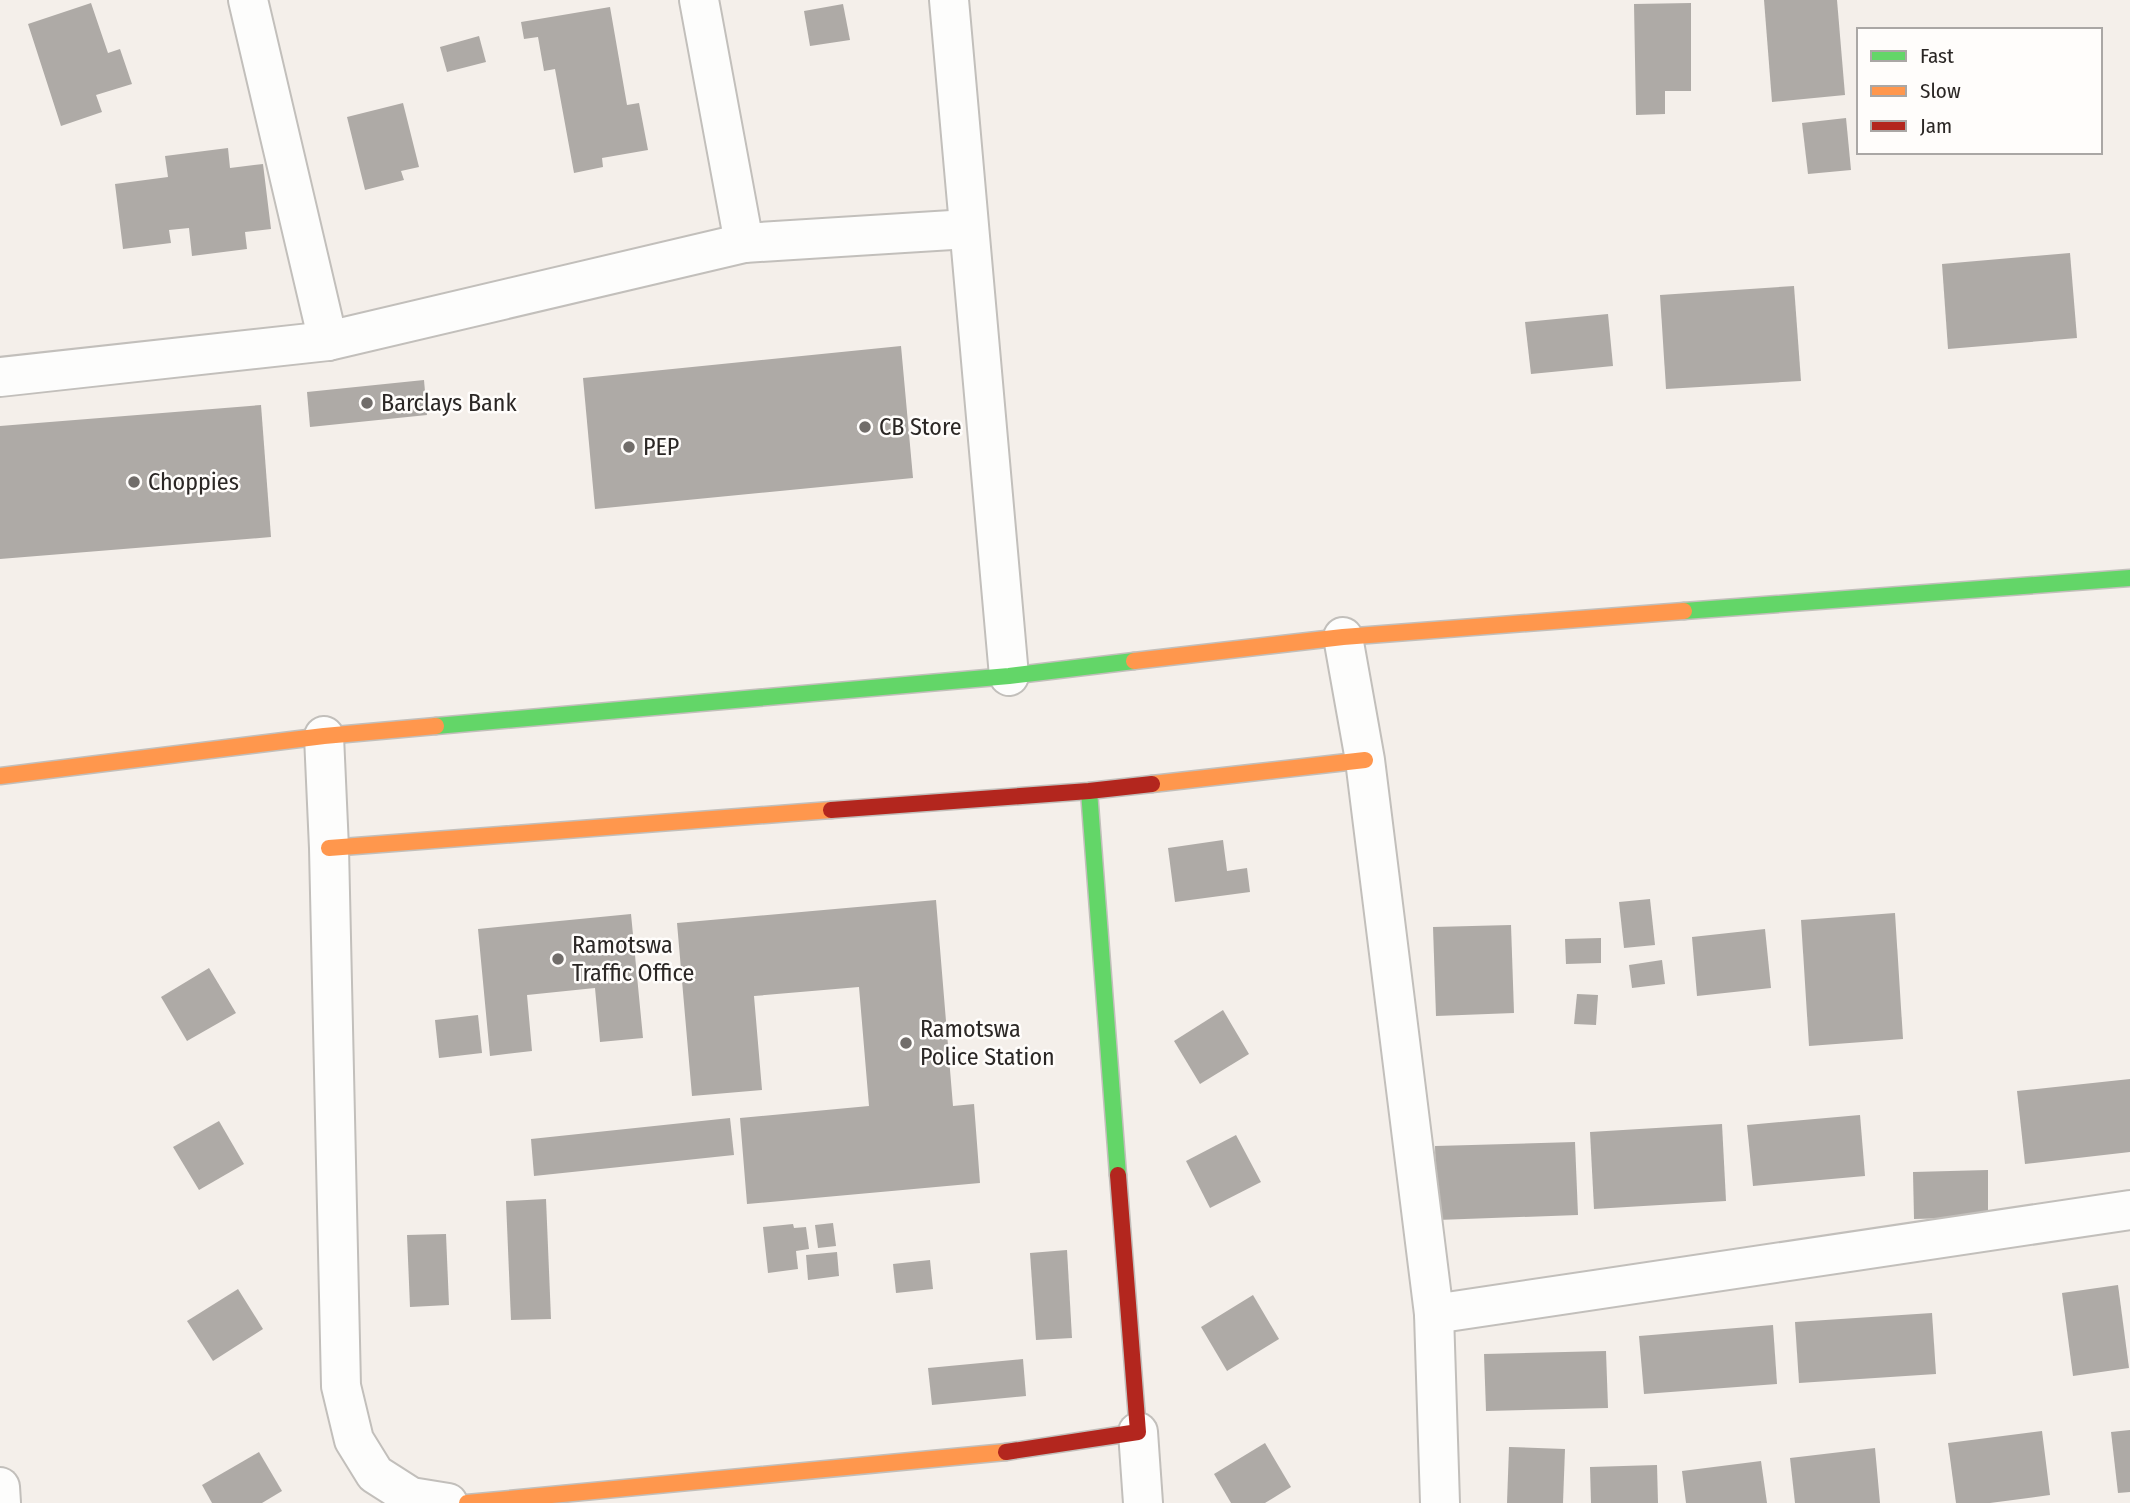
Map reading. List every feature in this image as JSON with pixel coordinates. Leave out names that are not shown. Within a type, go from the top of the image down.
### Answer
[{"type":"street","points":[[248,0],[328,341]]},
{"type":"street","points":[[699,0],[744,243]]},
{"type":"street","points":[[948,0],[1009,676]]},
{"type":"street","points":[[0,377],[328,341],[744,243],[968,229]]},
{"type":"street","points":[[0,776],[324,736],[1009,676],[1343,637],[2130,578]]},
{"type":"street","points":[[1343,637],[1364,760],[1434,1314],[1440,1503]]},
{"type":"street","points":[[324,736],[341,1386],[354,1440],[375,1474],[411,1497],[448,1503]]},
{"type":"street","points":[[329,848],[1089,791],[1364,760]]},
{"type":"street","points":[[1089,791],[1143,1503]]},
{"type":"street","points":[[1434,1314],[2130,1209]]},
{"type":"street","points":[[467,1503],[1015,1451],[1138,1432]]},
{"type":"street","points":[[0,1487],[1,1503]]},
{"type":"building","points":[[1764,0],[1837,0],[1845,95],[1772,102]]},
{"type":"building","points":[[91,3],[108,53],[120,49],[132,84],[96,95],[102,112],[61,126],[28,24]]},
{"type":"building","points":[[1691,3],[1691,91],[1665,91],[1665,114],[1636,115],[1634,4]]},
{"type":"building","points":[[843,4],[850,40],[810,46],[804,11]]},
{"type":"building","points":[[610,7],[627,105],[639,103],[648,150],[602,158],[603,167],[574,173],[555,69],[544,71],[538,37],[524,39],[521,22]]},
{"type":"building","points":[[479,36],[486,62],[447,72],[440,47]]},
{"type":"building","points":[[403,103],[419,167],[401,171],[404,180],[365,190],[347,117]]},
{"type":"building","points":[[1846,118],[1851,170],[1808,174],[1802,123]]},
{"type":"building","points":[[228,148],[230,168],[263,164],[271,229],[245,232],[247,249],[192,256],[189,228],[169,230],[171,243],[123,249],[115,184],[168,177],[165,156]]},
{"type":"building","points":[[2070,253],[2077,338],[1948,349],[1942,264]]},
{"type":"building","points":[[1794,286],[1801,381],[1666,389],[1660,295]]},
{"type":"building","points":[[1608,314],[1613,366],[1531,374],[1525,322]]},
{"type":"building","points":[[901,346],[913,478],[595,509],[583,378]]},
{"type":"building","name":"Barclays Bank","points":[[424,380],[427,415],[310,427],[307,392]]},
{"type":"building","name":"Choppies","points":[[261,405],[271,537],[0,559],[0,426]]},
{"type":"building","points":[[1223,840],[1227,871],[1247,868],[1250,892],[1175,902],[1168,848]]},
{"type":"building","points":[[1650,899],[1655,945],[1624,948],[1619,902]]},
{"type":"building","name":"Ramotswa Police Station","points":[[936,900],[953,1106],[974,1104],[980,1183],[747,1204],[740,1118],[869,1106],[859,987],[754,996],[762,1090],[692,1096],[677,923]]},
{"type":"building","points":[[1895,913],[1903,1039],[1809,1046],[1801,920]]},
{"type":"building","name":"Ramotswa Traffic Office","points":[[631,914],[643,1038],[600,1042],[595,988],[527,995],[532,1051],[490,1056],[478,929]]},
{"type":"building","points":[[1511,925],[1514,1013],[1436,1016],[1433,927]]},
{"type":"building","points":[[1765,929],[1771,988],[1697,996],[1692,937]]},
{"type":"building","points":[[1601,938],[1601,963],[1566,964],[1565,939]]},
{"type":"building","points":[[1662,960],[1665,984],[1632,988],[1629,965]]},
{"type":"building","points":[[209,968],[236,1013],[187,1041],[161,997]]},
{"type":"building","points":[[1577,994],[1598,995],[1596,1025],[1574,1024]]},
{"type":"building","points":[[1223,1010],[1249,1054],[1200,1084],[1174,1041]]},
{"type":"building","points":[[478,1015],[482,1053],[439,1058],[435,1020]]},
{"type":"building","points":[[2130,1079],[2130,1152],[2025,1164],[2017,1091]]},
{"type":"building","points":[[1860,1115],[1865,1176],[1753,1186],[1747,1125]]},
{"type":"building","points":[[730,1118],[734,1155],[534,1176],[531,1139]]},
{"type":"building","points":[[219,1121],[244,1164],[199,1190],[173,1147]]},
{"type":"building","points":[[1722,1124],[1726,1201],[1594,1209],[1590,1132]]},
{"type":"building","points":[[1236,1135],[1261,1182],[1210,1208],[1186,1161]]},
{"type":"building","points":[[1575,1142],[1578,1215],[1437,1220],[1435,1146]]},
{"type":"building","points":[[1988,1170],[1988,1217],[1914,1219],[1913,1172]]},
{"type":"building","points":[[546,1199],[551,1319],[511,1320],[506,1201]]},
{"type":"building","points":[[833,1223],[836,1246],[818,1248],[815,1225]]},
{"type":"building","points":[[793,1224],[794,1228],[806,1227],[809,1249],[796,1251],[798,1269],[768,1273],[763,1227]]},
{"type":"building","points":[[446,1234],[449,1305],[410,1307],[407,1235]]},
{"type":"building","points":[[1067,1250],[1072,1338],[1036,1340],[1030,1253]]},
{"type":"building","points":[[837,1252],[839,1276],[808,1280],[806,1255]]},
{"type":"building","points":[[930,1260],[933,1289],[896,1293],[893,1264]]},
{"type":"building","points":[[2118,1285],[2129,1368],[2073,1376],[2062,1293]]},
{"type":"building","points":[[238,1289],[263,1329],[213,1361],[187,1321]]},
{"type":"building","points":[[1253,1295],[1279,1339],[1227,1371],[1201,1327]]},
{"type":"building","points":[[1932,1313],[1936,1374],[1799,1383],[1795,1322]]},
{"type":"building","points":[[1773,1325],[1777,1384],[1644,1394],[1639,1336]]},
{"type":"building","points":[[1606,1351],[1608,1408],[1486,1411],[1484,1354]]},
{"type":"building","points":[[1023,1359],[1026,1396],[932,1405],[928,1368]]},
{"type":"building","points":[[2130,1430],[2130,1492],[2118,1493],[2111,1432]]},
{"type":"building","points":[[2042,1431],[2050,1495],[1990,1503],[1956,1503],[1948,1443]]},
{"type":"building","points":[[1265,1443],[1291,1487],[1265,1503],[1231,1503],[1214,1474]]},
{"type":"building","points":[[1509,1447],[1565,1449],[1563,1503],[1507,1503]]},
{"type":"building","points":[[1875,1448],[1880,1503],[1795,1503],[1790,1458]]},
{"type":"building","points":[[259,1452],[282,1491],[262,1503],[212,1503],[202,1485]]},
{"type":"building","points":[[1761,1461],[1767,1503],[1686,1503],[1682,1471]]},
{"type":"building","points":[[1657,1465],[1658,1503],[1591,1503],[1590,1467]]},
{"type":"traffic: fast","points":[[1684,611],[2130,578]]},
{"type":"traffic: fast","points":[[436,726],[1009,676],[1134,661]]},
{"type":"traffic: fast","points":[[1089,791],[1118,1175]]},
{"type":"traffic: slow","points":[[1134,661],[1343,637],[1684,611]]},
{"type":"traffic: slow","points":[[0,776],[324,736],[436,726]]},
{"type":"traffic: slow","points":[[1152,784],[1365,760]]},
{"type":"traffic: slow","points":[[329,848],[831,810]]},
{"type":"traffic: slow","points":[[467,1503],[1006,1452]]},
{"type":"traffic: jam","points":[[831,810],[1152,784]]},
{"type":"traffic: jam","points":[[1006,1452],[1138,1432],[1118,1175]]},
{"type":"place","name":"Barclays Bank","points":[[367,403]]},
{"type":"place","name":"CB Store","points":[[865,427]]},
{"type":"place","name":"PEP","points":[[629,447]]},
{"type":"place","name":"Choppies","points":[[134,482]]},
{"type":"place","name":"Ramotswa Traffic Office","points":[[558,959]]},
{"type":"place","name":"Ramotswa Police Station","points":[[906,1043]]}]
